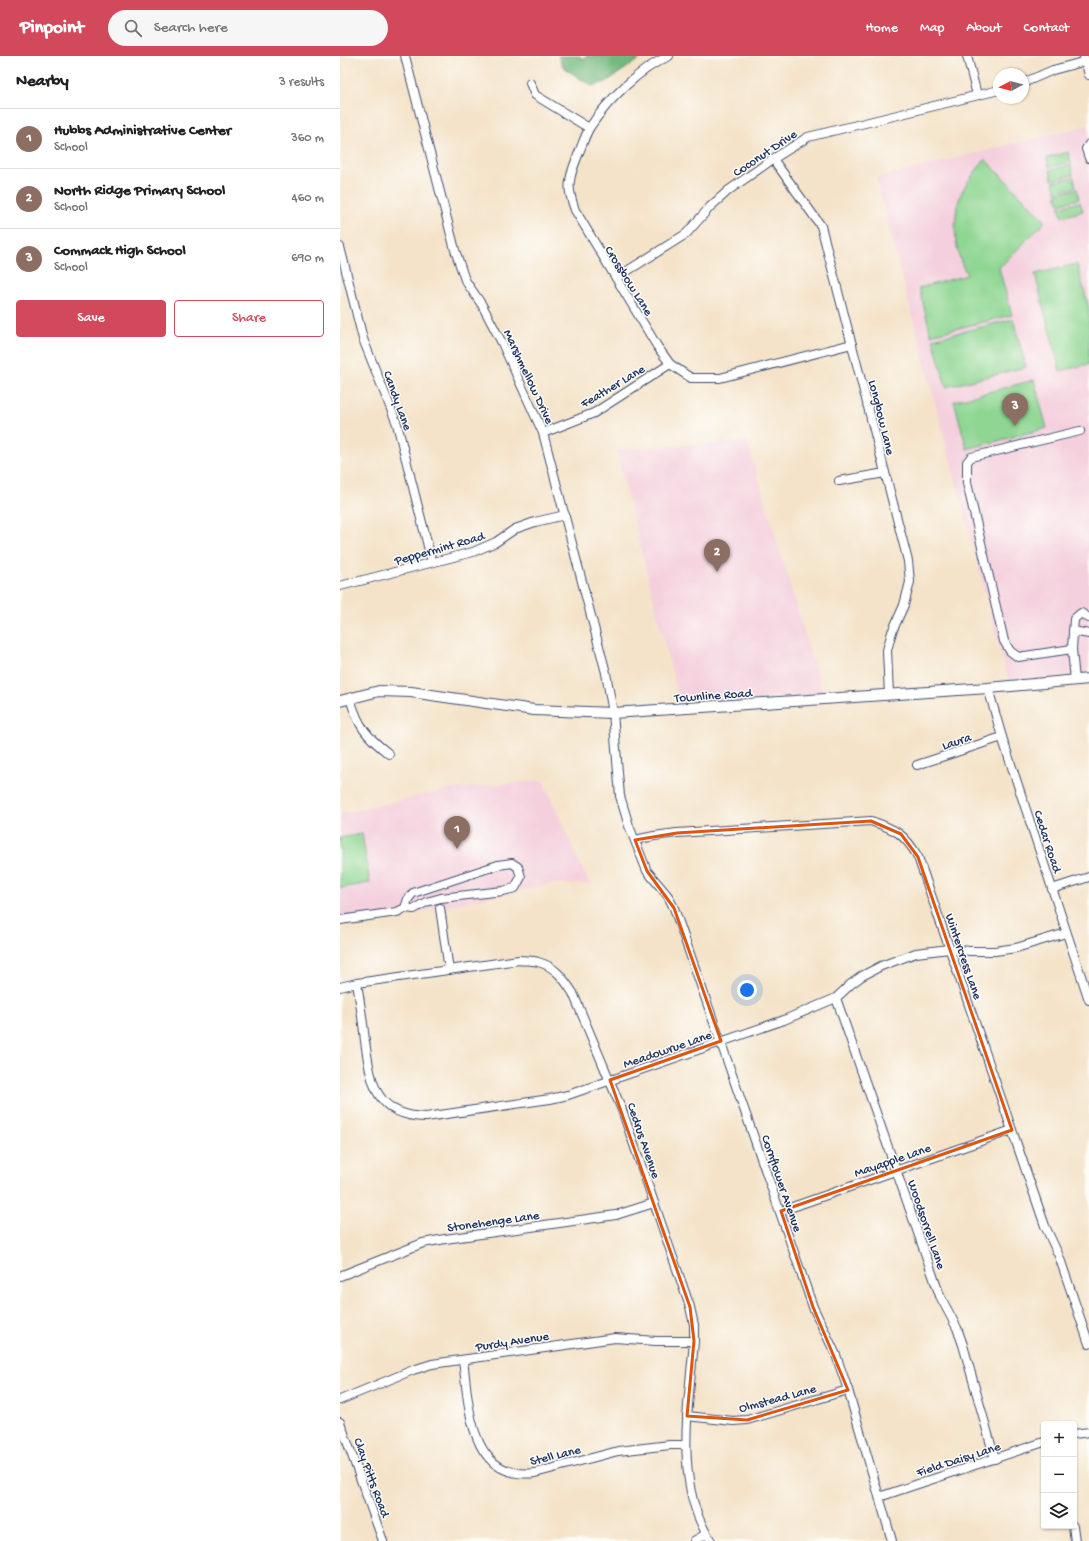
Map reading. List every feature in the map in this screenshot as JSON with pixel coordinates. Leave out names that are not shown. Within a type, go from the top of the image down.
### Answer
[{"type":"main road","name":"Townline Road","points":[[345,700],[379,691],[412,692],[534,710],[613,713],[1089,680]]},
{"type":"street","name":"Marshmellow Drive","points":[[405,56],[455,250],[465,280],[482,305],[502,343],[543,434],[606,673],[613,713],[620,796],[635,840]]},
{"type":"street","name":"Crossbow Lane","points":[[669,56],[658,61],[634,78],[606,106],[589,128],[569,181],[570,195],[575,210],[599,253],[657,346],[670,364],[692,378],[720,378],[852,344]]},
{"type":"street","points":[[967,56],[977,96]]},
{"type":"street","points":[[1029,81],[1052,70],[1085,59],[1089,75]]},
{"type":"street","points":[[530,82],[535,95],[589,128]]},
{"type":"street","name":"Coconut Drive","points":[[616,278],[686,234],[710,207],[729,190],[773,158],[808,137],[993,92]]},
{"type":"street","points":[[1089,144],[1086,149],[1089,158]]},
{"type":"street","name":"Longbow Lane","points":[[773,158],[821,226],[836,278],[908,561],[910,582],[904,605],[892,632],[887,650],[889,695]]},
{"type":"street","name":"Candy Lane","points":[[340,247],[364,339],[397,424],[432,562]]},
{"type":"street","name":"Feather Lane","points":[[543,434],[594,413],[670,364]]},
{"type":"street","points":[[1072,650],[1018,657],[1010,651],[1004,641],[967,483],[967,462],[972,457],[1080,431]]},
{"type":"street","points":[[839,481],[885,473]]},
{"type":"street","name":"Peppermint Road","points":[[340,586],[473,552],[496,542],[515,529],[535,522],[565,515]]},
{"type":"street","points":[[1075,681],[1072,650],[1074,619],[1081,613],[1089,618]]},
{"type":"street","points":[[1073,631],[1089,634]]},
{"type":"street","name":"Cedar Road","points":[[988,688],[1002,737],[1089,1000]]},
{"type":"street","points":[[345,700],[364,732],[388,754]]},
{"type":"street","name":"Laura","points":[[917,765],[1002,737]]},
{"type":"street","name":"Wintercress Lane","points":[[635,840],[677,833],[871,821],[887,826],[901,834],[910,843],[918,856],[1045,1226],[1059,1256],[1089,1344]]},
{"type":"street","name":"Cornflower Avenue","points":[[635,840],[647,871],[668,896],[674,908],[781,1211],[813,1307],[836,1355],[848,1390],[892,1541]]},
{"type":"street","points":[[340,920],[397,912],[405,908],[414,909],[426,902],[441,898],[502,891],[515,888],[521,877],[518,867],[512,862],[498,865],[413,893],[408,899],[405,908]]},
{"type":"street","points":[[1052,889],[1089,877]]},
{"type":"street","points":[[440,908],[449,970]]},
{"type":"street","name":"Meadowrue Lane","points":[[357,983],[369,1069],[374,1086],[390,1107],[413,1117],[426,1117],[550,1099],[610,1080],[784,1020],[836,998],[862,976],[881,966],[916,953],[949,949],[995,951],[1016,948],[1066,933]]},
{"type":"street","name":"Cedrus Avenue","points":[[340,987],[357,983],[519,960],[538,962],[552,968],[564,979],[573,993],[622,1110],[690,1307],[694,1325],[694,1341],[686,1445],[691,1495],[699,1522],[708,1537]]},
{"type":"street","name":"Woodsorrell Lane","points":[[836,998],[940,1296],[957,1328],[961,1339],[995,1459]]},
{"type":"street","name":"Mayapple Lane","points":[[781,1211],[1012,1130]]},
{"type":"street","name":"Stonehenge Lane","points":[[340,1276],[423,1243],[445,1238],[616,1215],[654,1203]]},
{"type":"street","name":"Purdy Avenue","points":[[340,1400],[413,1370],[432,1364],[541,1347],[615,1338],[656,1341],[694,1341]]},
{"type":"street","name":"Stell Lane","points":[[463,1360],[475,1436],[482,1449],[490,1459],[499,1466],[511,1471],[523,1474],[618,1451],[670,1445],[686,1445]]},
{"type":"street","name":"Olmstead Lane","points":[[688,1416],[733,1421],[747,1420],[848,1390]]},
{"type":"street","name":"Clay Pitts Road","points":[[340,1422],[383,1541]]},
{"type":"street","points":[[1077,1434],[1089,1432]]},
{"type":"street","name":"Field Daisy Lane","points":[[879,1497],[1041,1443]]},
{"type":"street","points":[[1073,1529],[1075,1541]]},
{"type":"street","points":[[694,1541],[708,1537]]},
{"type":"highlighted area","points":[[871,821],[901,834],[918,857],[1012,1130],[781,1211],[813,1307],[848,1390],[747,1420],[687,1416],[694,1341],[690,1307],[610,1080],[721,1041],[674,908],[647,871],[635,840],[677,833]]},
{"type":"shaded area","points":[[1089,125],[1089,674],[1008,680],[876,178]]},
{"type":"shaded area","points":[[747,441],[823,695],[680,704],[616,450]]},
{"type":"shaded area","points":[[543,780],[589,884],[550,884],[406,915],[340,924],[340,814],[451,789]]},
{"type":"green space","points":[[558,56],[580,56],[583,60],[586,56],[644,56],[606,82],[592,86],[564,68]]},
{"type":"green space","points":[[1068,152],[1071,162],[1049,167],[1047,158]]},
{"type":"green space","points":[[985,159],[1043,219],[1044,223],[999,268],[1012,315],[931,335],[919,288],[967,275],[961,261],[956,241],[956,212],[965,186]]},
{"type":"green space","points":[[1071,165],[1073,175],[1052,180],[1050,170]]},
{"type":"green space","points":[[1074,177],[1076,187],[1056,192],[1053,182]]},
{"type":"green space","points":[[1077,189],[1079,199],[1059,204],[1056,194]]},
{"type":"green space","points":[[1080,202],[1083,211],[1062,217],[1059,207]]},
{"type":"green space","points":[[1077,264],[1089,308],[1089,364],[1060,371],[1035,274]]},
{"type":"green space","points":[[1013,319],[1026,367],[946,387],[933,339]]},
{"type":"green space","points":[[1034,380],[1047,428],[967,449],[954,401]]},
{"type":"green space","points":[[362,834],[370,883],[340,888],[340,838]]},
{"type":"place","name":"Commack High School","points":[[1015,426]]},
{"type":"place","name":"North Ridge Primary School","points":[[717,572]]},
{"type":"place","name":"Hubbs Administrative Center","points":[[457,849]]}]
